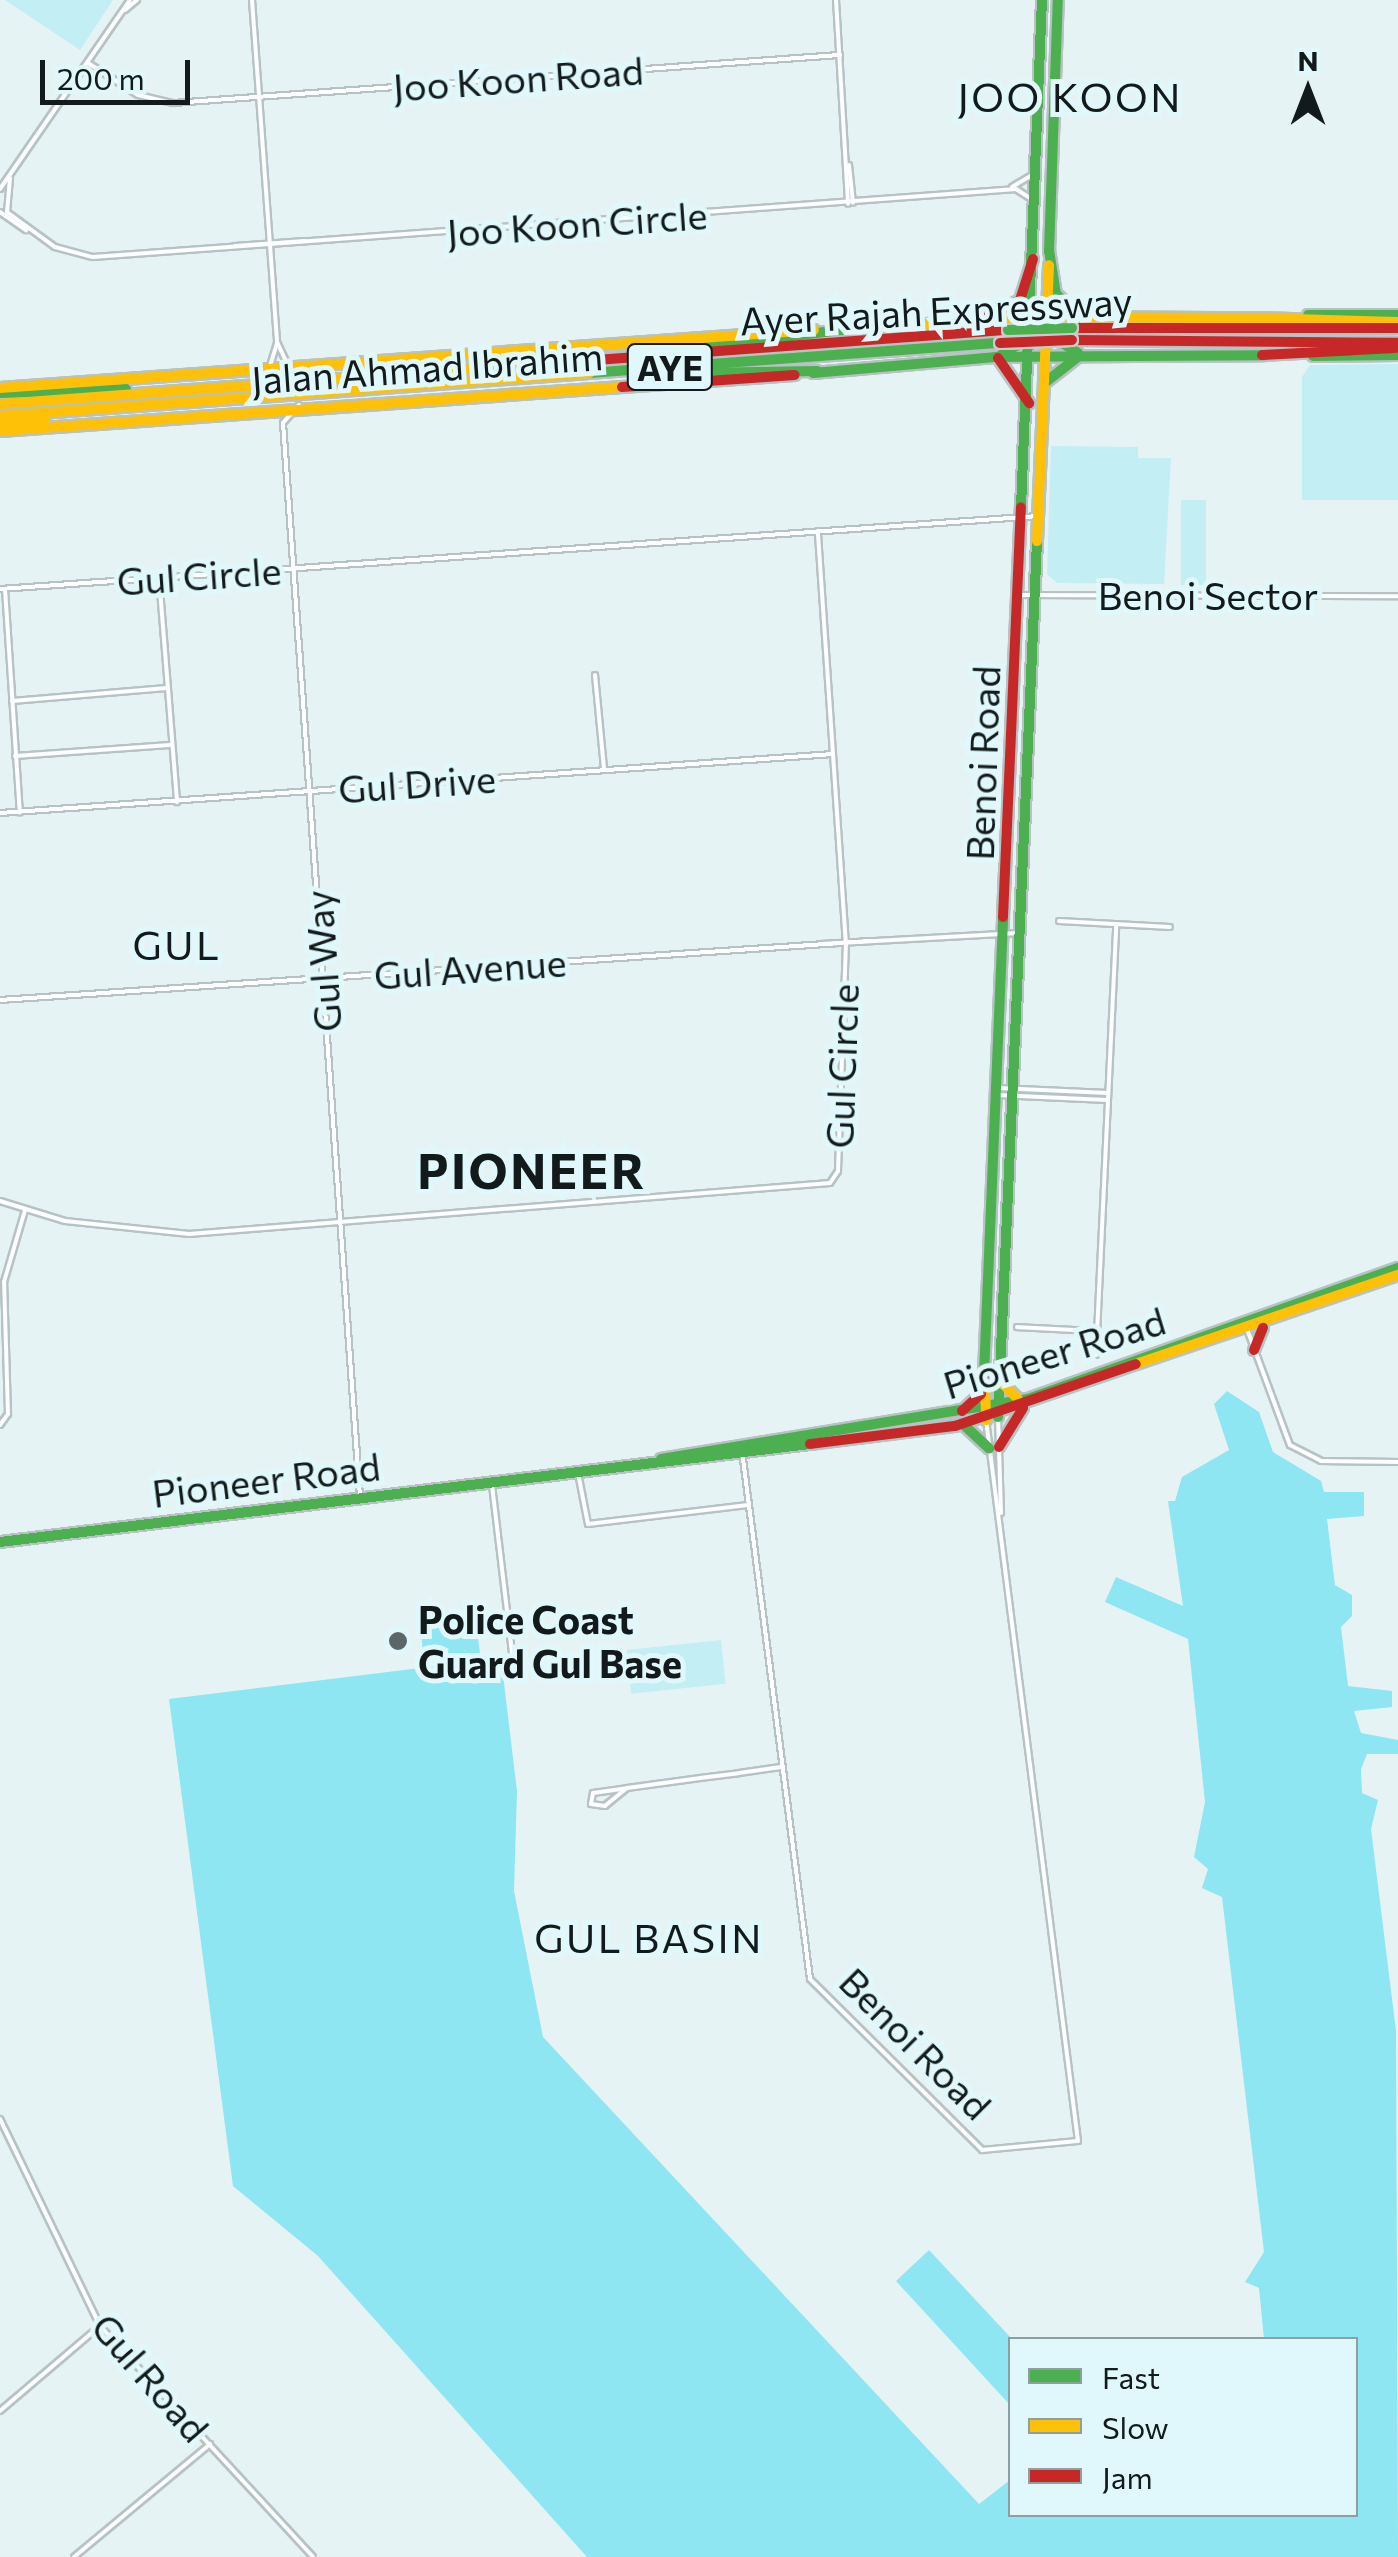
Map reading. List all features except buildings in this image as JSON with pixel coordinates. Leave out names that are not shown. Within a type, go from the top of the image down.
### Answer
[{"type":"main road","name":"Benoi Road","points":[[992,1413],[998,1380],[1047,381],[1033,259],[1042,0]]},
{"type":"main road","name":"Benoi Road","points":[[992,1413],[984,1372],[1020,517],[1048,250],[1058,0]]},
{"type":"main road","points":[[1048,250],[1056,294],[1090,317]]},
{"type":"main road","points":[[978,320],[1020,300],[1033,259]]},
{"type":"main road","name":"Jalan Ahmad Ibrahim","points":[[0,428],[996,357],[1041,334],[1074,328],[1090,317],[1398,322]]},
{"type":"main road","name":"Jalan Ahmad Ibrahim","points":[[0,391],[978,320],[1041,334],[1082,355],[1262,355],[1398,349]]},
{"type":"main road","name":"Ayer Rajah Expressway","points":[[0,416],[1000,342],[1074,328],[1398,322]]},
{"type":"main road","name":"Ayer Rajah Expressway","points":[[0,404],[659,355],[1009,324],[1398,349]]},
{"type":"main road","points":[[659,355],[850,330]]},
{"type":"main road","points":[[1041,334],[1082,355],[1047,381]]},
{"type":"main road","points":[[996,357],[1029,403]]},
{"type":"main road","points":[[596,372],[817,371]]},
{"type":"main road","points":[[0,391],[204,388]]},
{"type":"main road","points":[[0,428],[66,413]]},
{"type":"main road","name":"Pioneer Road","points":[[0,1542],[955,1421],[1025,1404],[1398,1272]]},
{"type":"main road","name":"Pioneer Road","points":[[1212,1339],[1230,1337],[1398,1272]]},
{"type":"main road","points":[[1230,1337],[1254,1350],[1268,1323]]},
{"type":"main road","points":[[984,1372],[978,1399],[955,1421],[978,1431],[994,1448],[1025,1404],[1007,1395],[998,1380]]},
{"type":"street","points":[[0,190],[133,0]]},
{"type":"street","points":[[252,0],[277,342],[274,362],[262,372]]},
{"type":"street","points":[[836,0],[850,204]]},
{"type":"street","name":"Joo Koon Road","points":[[88,63],[158,102],[840,55]]},
{"type":"street","points":[[1008,189],[1036,169]]},
{"type":"street","points":[[10,178],[4,208],[30,231]]},
{"type":"street","points":[[1008,189],[1026,192],[1035,204]]},
{"type":"street","name":"Joo Koon Circle","points":[[0,212],[30,231],[93,256],[850,204],[1008,189]]},
{"type":"street","points":[[277,342],[285,364],[298,369]]},
{"type":"street","points":[[264,407],[283,423],[299,404]]},
{"type":"street","name":"Gul Way","points":[[283,423],[360,1498]]},
{"type":"street","name":"Gul Circle","points":[[2,589],[1038,516]]},
{"type":"street","name":"Gul Circle","points":[[0,1200],[25,1210],[172,1233],[824,1187],[838,1171],[845,942],[818,531]]},
{"type":"street","points":[[159,578],[177,802]]},
{"type":"street","points":[[2,589],[20,812]]},
{"type":"street","name":"Benoi Sector","points":[[1018,595],[1398,596]]},
{"type":"street","points":[[595,675],[604,769]]},
{"type":"street","points":[[12,702],[166,688]]},
{"type":"street","points":[[15,756],[172,745]]},
{"type":"street","name":"Gul Drive","points":[[0,814],[834,754]]},
{"type":"street","points":[[1059,922],[1170,927]]},
{"type":"street","points":[[1096,1356],[1116,924]]},
{"type":"street","name":"Gul Avenue","points":[[0,1000],[1019,933]]},
{"type":"street","points":[[997,1092],[1108,1097]]},
{"type":"street","points":[[0,1425],[8,1414],[4,1282],[25,1210]]},
{"type":"street","points":[[1017,1327],[1097,1331]]},
{"type":"street","points":[[1247,1328],[1290,1445],[1321,1461],[1398,1462]]},
{"type":"street","name":"Benoi Road","points":[[741,1449],[810,1979],[982,2150],[1079,2140],[1001,1528],[992,1413]]},
{"type":"street","name":"Benoi Road","points":[[992,1413],[1001,1528]]},
{"type":"street","points":[[578,1470],[590,1524],[748,1505]]},
{"type":"street","points":[[492,1480],[512,1660]]},
{"type":"street","points":[[627,1788],[605,1806],[591,1804],[593,1793],[627,1788],[781,1766]]},
{"type":"street","name":"Gul Road","points":[[0,2119],[100,2326],[313,2557]]},
{"type":"street","points":[[0,2411],[100,2326]]},
{"type":"street","points":[[74,2557],[210,2444]]},
{"type":"shaded area","points":[[5,0],[113,0],[80,50]]},
{"type":"shaded area","points":[[1398,364],[1398,500],[1302,500],[1302,377],[1310,365]]},
{"type":"shaded area","points":[[1051,446],[1138,447],[1138,458],[1171,458],[1164,584],[1057,583],[1047,574]]},
{"type":"shaded area","points":[[1181,500],[1206,500],[1206,585],[1181,585]]},
{"type":"shaded area","points":[[721,1640],[726,1684],[631,1694],[627,1650]]},
{"type":"water","points":[[1227,1391],[1259,1412],[1273,1452],[1321,1481],[1324,1492],[1364,1492],[1364,1516],[1327,1519],[1335,1585],[1352,1595],[1352,1616],[1341,1627],[1348,1686],[1392,1691],[1392,1707],[1354,1711],[1361,1733],[1398,1740],[1398,1754],[1367,1754],[1361,1769],[1362,1793],[1378,1800],[1371,1829],[1396,2031],[1398,2557],[587,2557],[318,2256],[233,2186],[169,1699],[501,1658],[517,1791],[514,1891],[543,2037],[979,2504],[1008,2482],[1008,2517],[1358,2517],[1358,2337],[1264,2337],[1259,2288],[1245,2282],[1264,2252],[1222,1897],[1202,1888],[1208,1869],[1194,1857],[1205,1802],[1188,1639],[1105,1602],[1116,1577],[1183,1606],[1168,1501],[1175,1501],[1182,1477],[1229,1450],[1214,1404]]},
{"type":"water","points":[[475,1617],[480,1653],[425,1660],[420,1625]]},
{"type":"water","points":[[929,2250],[1010,2337],[1008,2403],[896,2281]]},
{"type":"traffic: fast","points":[[1021,507],[1042,0]]},
{"type":"traffic: fast","points":[[1049,252],[1058,0]]},
{"type":"traffic: fast","points":[[1049,250],[1056,294],[1079,313]]},
{"type":"traffic: fast","points":[[1308,315],[1398,315]]},
{"type":"traffic: fast","points":[[1008,330],[1072,328]]},
{"type":"traffic: fast","points":[[676,350],[850,329]]},
{"type":"traffic: fast","points":[[1040,329],[1078,353]]},
{"type":"traffic: fast","points":[[1001,355],[1044,329]]},
{"type":"traffic: fast","points":[[589,373],[1000,343]]},
{"type":"traffic: fast","points":[[813,373],[997,357],[1264,355]]},
{"type":"traffic: fast","points":[[1313,356],[1398,355]]},
{"type":"traffic: fast","points":[[1047,381],[1078,357]]},
{"type":"traffic: fast","points":[[640,374],[817,371]]},
{"type":"traffic: fast","points":[[0,393],[126,389]]},
{"type":"traffic: fast","points":[[998,1417],[1037,541]]},
{"type":"traffic: fast","points":[[984,1374],[1003,917]]},
{"type":"traffic: fast","points":[[661,1459],[1028,1399],[1398,1268]]},
{"type":"traffic: fast","points":[[965,1426],[989,1448]]},
{"type":"traffic: fast","points":[[0,1542],[810,1444]]},
{"type":"traffic: slow","points":[[1037,541],[1049,265]]},
{"type":"traffic: slow","points":[[848,329],[1032,317],[1259,318]]},
{"type":"traffic: slow","points":[[1257,318],[1398,322]]},
{"type":"traffic: slow","points":[[0,388],[814,330]]},
{"type":"traffic: slow","points":[[0,404],[555,363]]},
{"type":"traffic: slow","points":[[0,416],[589,373]]},
{"type":"traffic: slow","points":[[0,431],[622,387]]},
{"type":"traffic: slow","points":[[0,425],[45,419]]},
{"type":"traffic: slow","points":[[1136,1364],[1398,1275]]},
{"type":"traffic: slow","points":[[998,1379],[1018,1399]]},
{"type":"traffic: slow","points":[[985,1386],[986,1420]]},
{"type":"traffic: jam","points":[[987,317],[1020,300],[1033,259]]},
{"type":"traffic: jam","points":[[1072,328],[1398,328]]},
{"type":"traffic: jam","points":[[555,363],[1008,330]]},
{"type":"traffic: jam","points":[[1072,340],[1398,343]]},
{"type":"traffic: jam","points":[[1000,343],[1072,340]]},
{"type":"traffic: jam","points":[[1262,355],[1395,348]]},
{"type":"traffic: jam","points":[[998,358],[1029,403]]},
{"type":"traffic: jam","points":[[622,387],[795,375]]},
{"type":"traffic: jam","points":[[1003,917],[1021,507]]},
{"type":"traffic: jam","points":[[1254,1350],[1263,1328]]},
{"type":"traffic: jam","points":[[810,1444],[955,1426],[1136,1364]]},
{"type":"traffic: jam","points":[[962,1411],[981,1394],[984,1372]]},
{"type":"traffic: jam","points":[[999,1447],[1023,1408]]},
{"type":"place","name":"Police Coast Guard Gul Base","points":[[398,1641]]},
{"type":"district","name":"JOO KOON","points":[[1070,96]]},
{"type":"district","name":"GUL","points":[[177,944]]},
{"type":"district","name":"PIONEER","points":[[532,1170]]},
{"type":"district","name":"GUL BASIN","points":[[649,1937]]}]
